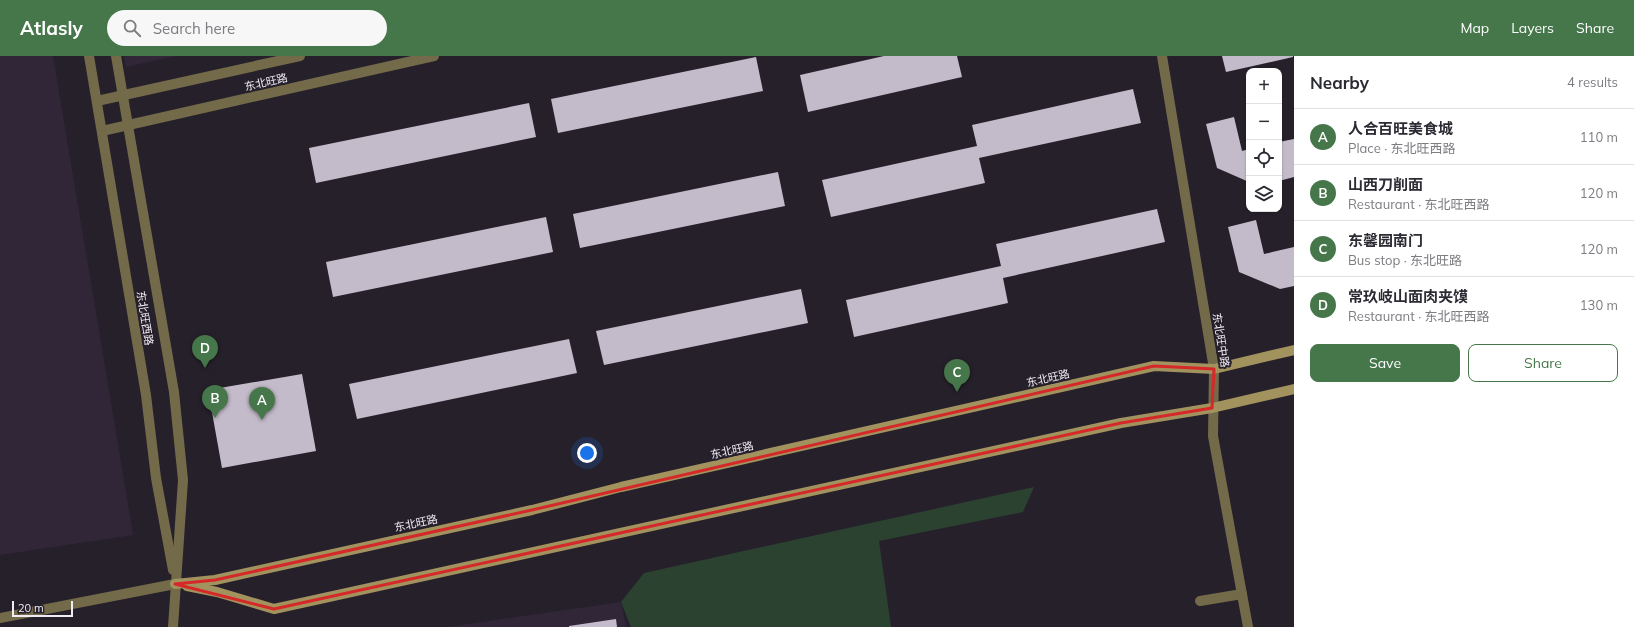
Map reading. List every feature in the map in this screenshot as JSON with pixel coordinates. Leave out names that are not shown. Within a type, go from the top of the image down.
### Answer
[{"type":"main road","name":"东北旺路","points":[[176,584],[215,580],[532,510],[636,484],[1154,366],[1214,369],[1294,350]]},
{"type":"main road","name":"东北旺路","points":[[176,584],[217,592],[274,609],[1121,422],[1212,408],[1294,389]]},
{"type":"street","name":"东北旺西路","points":[[89,56],[146,395],[156,478],[176,584]]},
{"type":"street","name":"东北旺西路","points":[[116,56],[174,392],[184,480],[173,627]]},
{"type":"street","name":"东北旺路","points":[[97,101],[300,56]]},
{"type":"street","name":"东北旺路","points":[[102,131],[434,56]]},
{"type":"street","name":"东北旺中路","points":[[1162,56],[1214,369],[1212,408],[1213,436],[1248,627]]},
{"type":"street","name":"东北旺路","points":[[0,618],[176,584]]},
{"type":"street","points":[[1200,601],[1242,594]]},
{"type":"highlighted area","points":[[1154,366],[1214,369],[1212,408],[1121,423],[274,609],[175,584],[215,580],[532,510]]},
{"type":"shaded area","points":[[0,56],[53,56],[133,535],[0,555]]},
{"type":"shaded area","points":[[124,56],[176,56],[126,67]]},
{"type":"shaded area","points":[[621,602],[626,627],[447,627]]},
{"type":"green space","points":[[1034,487],[1023,512],[879,541],[891,627],[631,627],[621,602],[644,573]]},
{"type":"building","points":[[884,56],[957,56],[962,77],[808,112],[800,75]]},
{"type":"building","points":[[1222,56],[1293,56],[1293,57],[1226,72]]},
{"type":"building","points":[[756,57],[763,91],[558,133],[551,99]]},
{"type":"building","points":[[1133,89],[1141,123],[979,158],[985,183],[831,217],[822,180],[977,146],[972,125]]},
{"type":"building","points":[[529,103],[536,137],[316,183],[309,148]]},
{"type":"building","points":[[1234,117],[1242,151],[1246,150],[1246,181],[1217,168],[1206,124]]},
{"type":"building","points":[[1294,139],[1294,177],[1282,180],[1282,176],[1282,141]]},
{"type":"building","points":[[778,172],[785,206],[580,248],[573,214]]},
{"type":"building","points":[[1157,209],[1165,242],[1003,278],[1008,303],[854,337],[846,300],[1001,266],[996,244]]},
{"type":"building","points":[[546,217],[553,252],[333,297],[326,262]]},
{"type":"building","points":[[1256,220],[1264,254],[1294,247],[1294,286],[1280,289],[1239,272],[1228,227]]},
{"type":"building","points":[[801,289],[808,323],[604,365],[596,331]]},
{"type":"building","points":[[569,339],[577,373],[357,419],[349,384]]},
{"type":"building","points":[[302,374],[316,451],[222,468],[208,390]]},
{"type":"building","points":[[616,619],[617,627],[569,627],[569,626]]},
{"type":"place","name":"常玖岐山面肉夹馍","points":[[205,368]]},
{"type":"place","name":"东馨园南门","points":[[957,392]]},
{"type":"place","name":"山西刀削面","points":[[215,418]]},
{"type":"place","name":"人合百旺美食城","points":[[262,420]]}]
